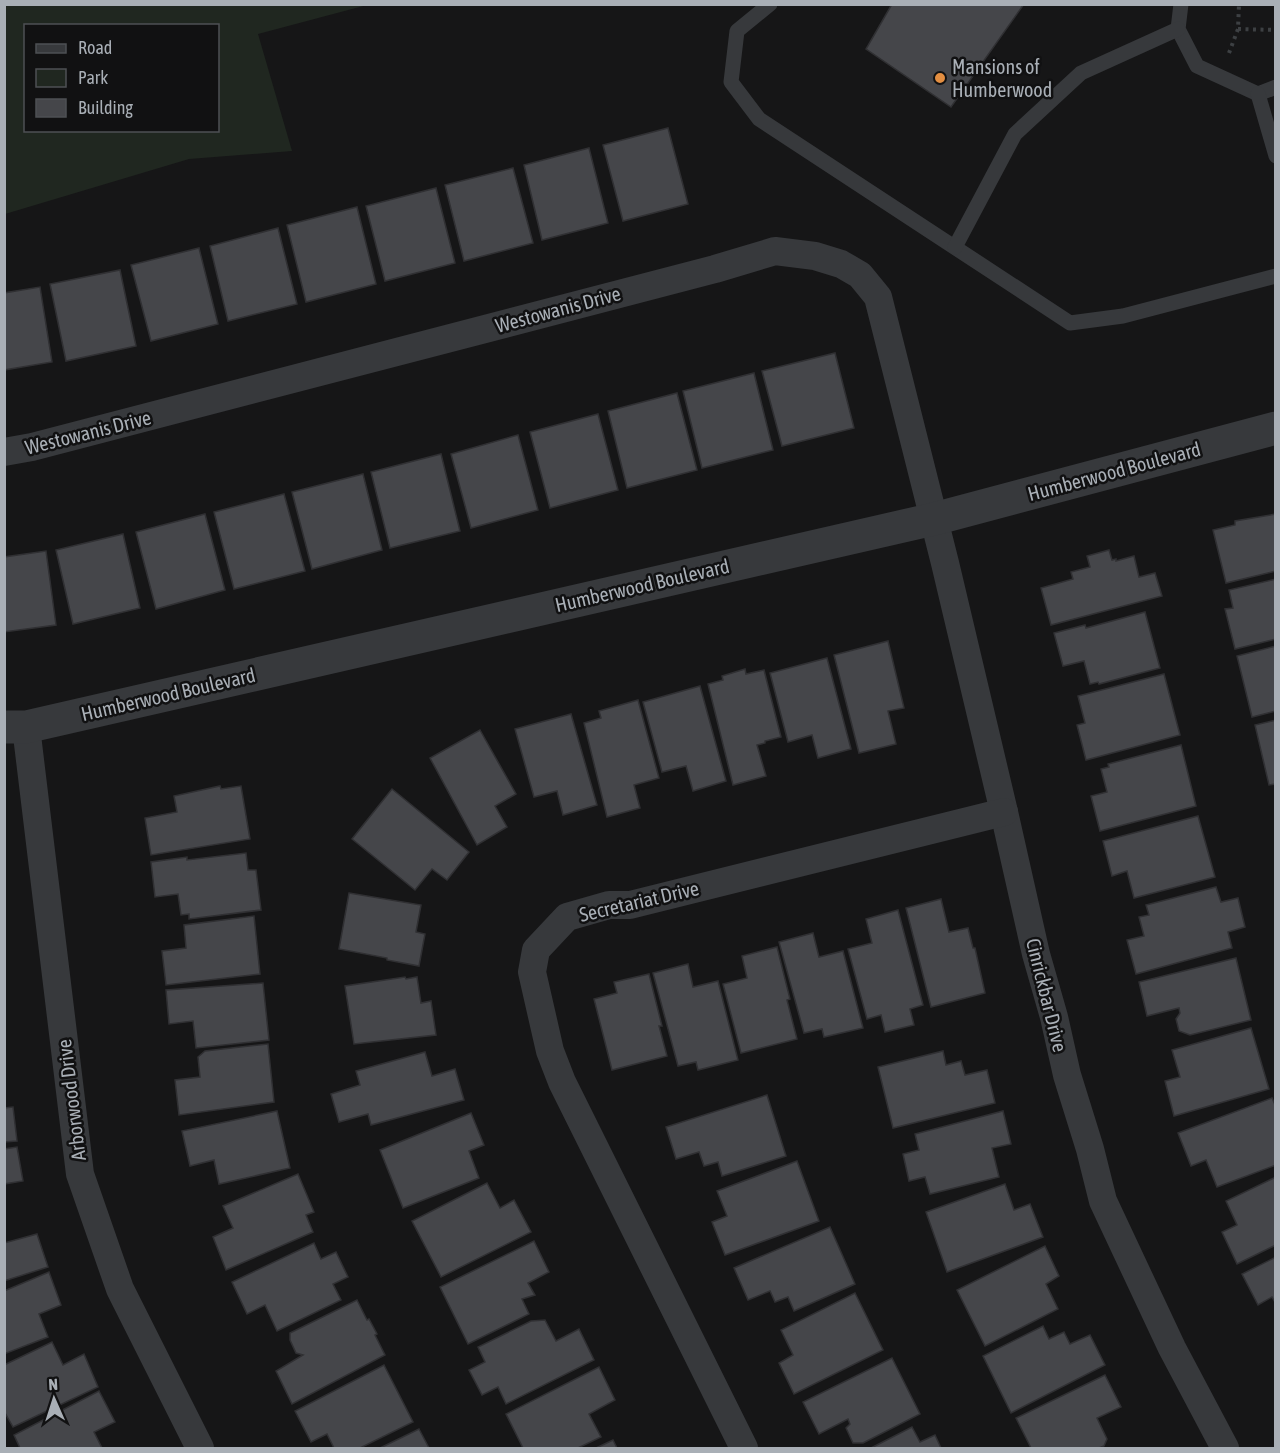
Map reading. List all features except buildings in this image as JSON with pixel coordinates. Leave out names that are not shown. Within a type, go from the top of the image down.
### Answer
[{"type":"street","name":"Westowanis Drive","points":[[4,452],[43,444],[715,269],[775,251],[815,256],[841,264],[860,275],[878,297],[934,519]]},
{"type":"street","name":"Humberwood Boulevard","points":[[15,727],[934,519],[1275,428]]},
{"type":"street","name":"Cinrickbar Drive","points":[[934,519],[1036,954],[1103,1201],[1172,1347],[1226,1449]]},
{"type":"street","name":"Arborwood Drive","points":[[15,727],[80,1174],[120,1289],[200,1449]]},
{"type":"street","name":"Secretariat Drive","points":[[744,1449],[562,1082],[550,1051],[532,972],[536,950],[567,917],[609,905],[630,904],[1004,812]]},
{"type":"lane","points":[[770,4],[737,31],[731,82],[759,119],[1070,323],[1123,316],[1275,276]]},
{"type":"lane","points":[[1181,4],[1178,29],[1197,66],[1258,94],[1275,87]]},
{"type":"lane","points":[[955,247],[1016,134],[1081,73],[1178,29]]},
{"type":"lane","points":[[1258,94],[1275,156]]},
{"type":"path","points":[[1219,76],[1238,28],[1239,4]]},
{"type":"path","points":[[1238,28],[1275,30]]},
{"type":"green space","points":[[5,4],[367,4],[258,34],[292,151],[189,159],[5,214]]},
{"type":"place","name":"Mansions of Humberwood","points":[[940,78]]}]
